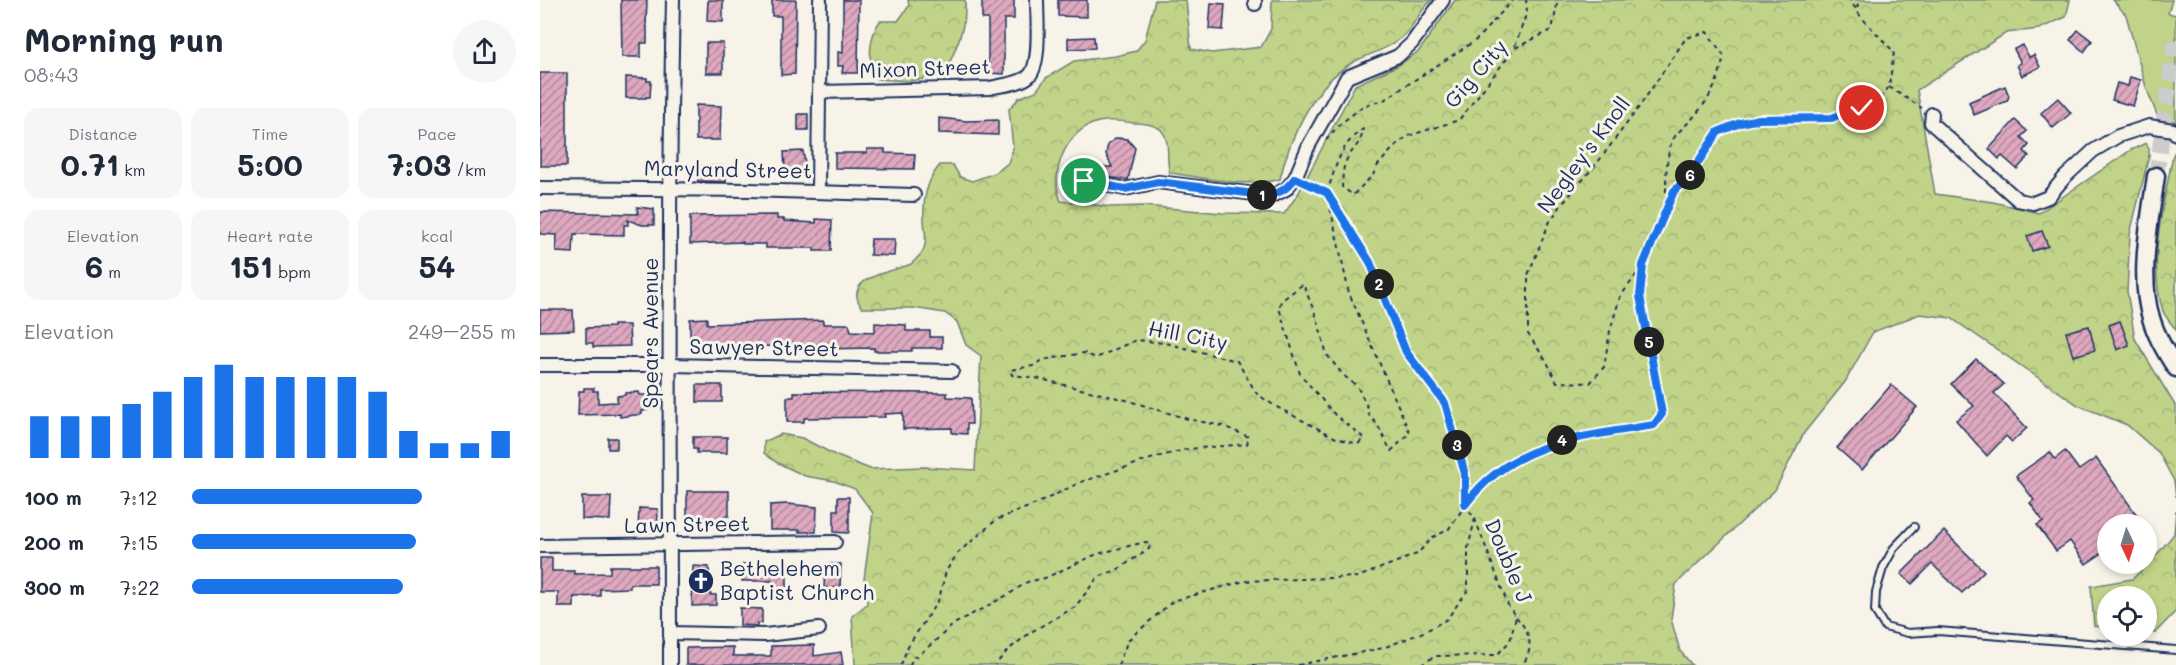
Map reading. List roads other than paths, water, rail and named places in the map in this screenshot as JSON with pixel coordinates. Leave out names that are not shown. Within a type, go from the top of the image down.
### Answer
[{"type":"main road","points":[[2156,176],[2147,244],[2146,282],[2151,318],[2176,368]]},
{"type":"street","name":"Spears Avenue","points":[[670,665],[669,189],[673,0]]},
{"type":"street","points":[[818,191],[820,0]]},
{"type":"street","name":"Mixon Street","points":[[820,92],[990,88],[1016,82],[1030,75],[1036,63],[1037,0]]},
{"type":"street","points":[[1084,181],[1125,189],[1158,182],[1263,195],[1274,195],[1286,189],[1295,178],[1308,147],[1347,76],[1398,56],[1412,43],[1443,0]]},
{"type":"street","points":[[1932,114],[1931,123],[2018,200],[2033,203],[2048,197],[2092,151],[2118,136],[2149,126],[2174,132]]},
{"type":"street","name":"Maryland Street","points":[[540,188],[818,191],[915,195]]},
{"type":"street","name":"Sawyer Street","points":[[540,365],[671,365],[952,371]]},
{"type":"street","name":"Lawn Street","points":[[540,546],[835,542]]},
{"type":"street","points":[[670,633],[765,634],[819,629]]},
{"type":"lane","points":[[1914,527],[1894,548],[1883,568],[1876,592],[1875,611],[1885,627],[1908,633],[1938,631],[2176,650]]},
{"type":"tunnel","points":[[2156,176],[2176,37]]},
{"type":"place","name":"Bethelehem Baptist Church","points":[[701,581]]}]
